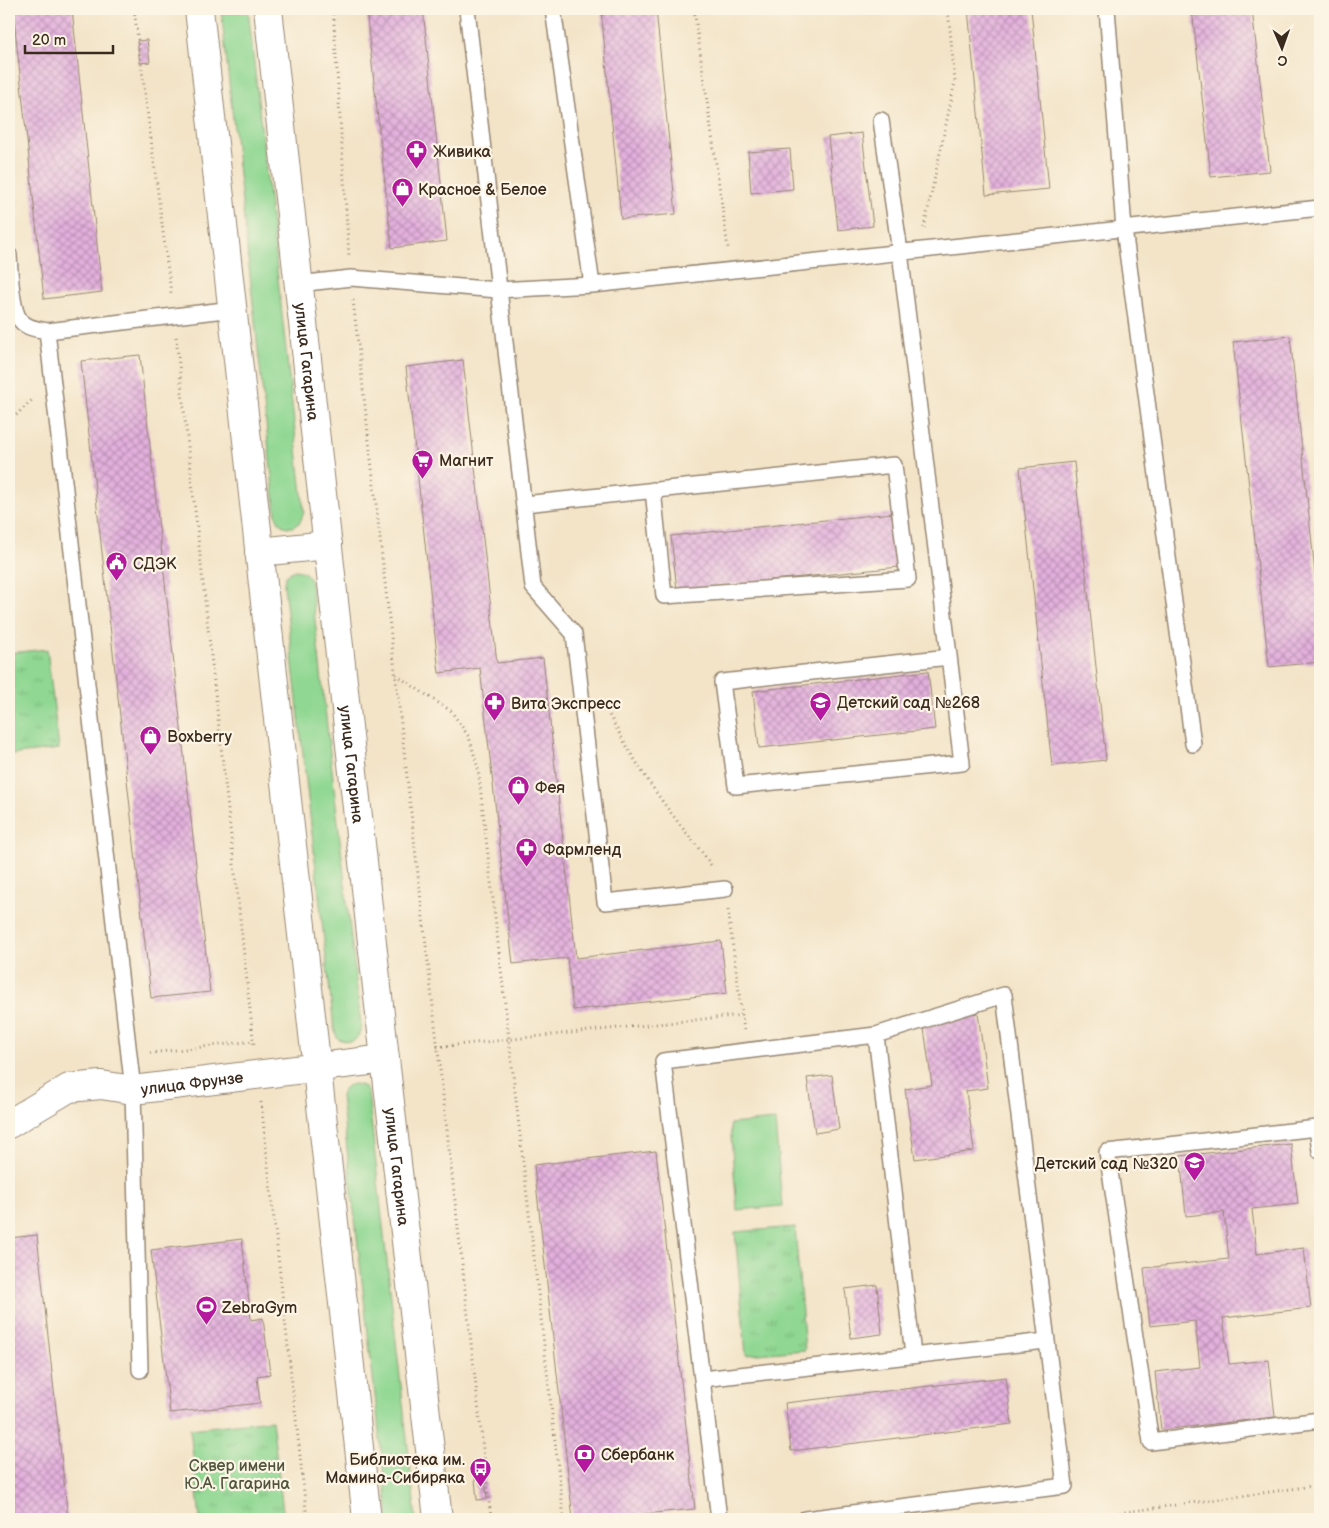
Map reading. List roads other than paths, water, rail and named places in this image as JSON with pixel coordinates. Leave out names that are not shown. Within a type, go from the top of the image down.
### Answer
[{"type":"main road","points":[[199,9],[367,1519]]},
{"type":"main road","name":"улица Гагарина","points":[[268,9],[438,1519]]},
{"type":"main road","points":[[259,552],[328,545]]},
{"type":"main road","name":"улица Фрунзе","points":[[9,1124],[69,1088],[101,1085],[133,1090],[385,1059]]},
{"type":"lane","points":[[467,9],[498,290],[534,587],[574,634],[605,902],[725,889]]},
{"type":"lane","points":[[552,9],[592,285]]},
{"type":"lane","points":[[1107,9],[1124,229],[1193,744]]},
{"type":"lane","points":[[881,120],[900,252],[962,763],[736,786],[722,682],[949,658]]},
{"type":"lane","points":[[298,284],[351,278],[498,290],[592,285],[1320,208]]},
{"type":"lane","points":[[9,255],[14,303],[20,321],[32,329],[47,331],[233,309]]},
{"type":"lane","points":[[47,331],[133,1090],[140,1370]]},
{"type":"lane","points":[[524,504],[652,490],[894,465],[908,579],[664,596],[652,490]]},
{"type":"lane","points":[[719,1519],[663,1061],[876,1035],[1004,995],[1065,1486],[806,1519]]},
{"type":"lane","points":[[876,1035],[913,1355]]},
{"type":"lane","points":[[1320,1151],[1317,1128],[1107,1152],[1151,1442],[1320,1420]]},
{"type":"lane","points":[[702,1379],[1046,1341]]},
{"type":"place","name":"Живика","points":[[417,170]]},
{"type":"place","name":"Красное & Белое","points":[[402,208]]},
{"type":"place","name":"Магнит","points":[[423,479]]},
{"type":"place","name":"СДЭК","points":[[117,582]]},
{"type":"place","name":"Детский сад №268","points":[[821,721]]},
{"type":"place","name":"Вита Экспресс","points":[[495,722]]},
{"type":"place","name":"Boxberry","points":[[151,755]]},
{"type":"place","name":"Фея","points":[[519,806]]},
{"type":"place","name":"Фармленд","points":[[527,868]]},
{"type":"place","name":"Детский сад №320","points":[[1194,1182]]},
{"type":"place","name":"ZebraGym","points":[[206,1326]]},
{"type":"place","name":"Сбербанк","points":[[585,1473]]},
{"type":"place","name":"Библиотека им. Мамина-Сибиряка","points":[[481,1487]]},
{"type":"park label","name":"Сквер имени Ю.А. Гагарина","points":[[237,1474]]}]
